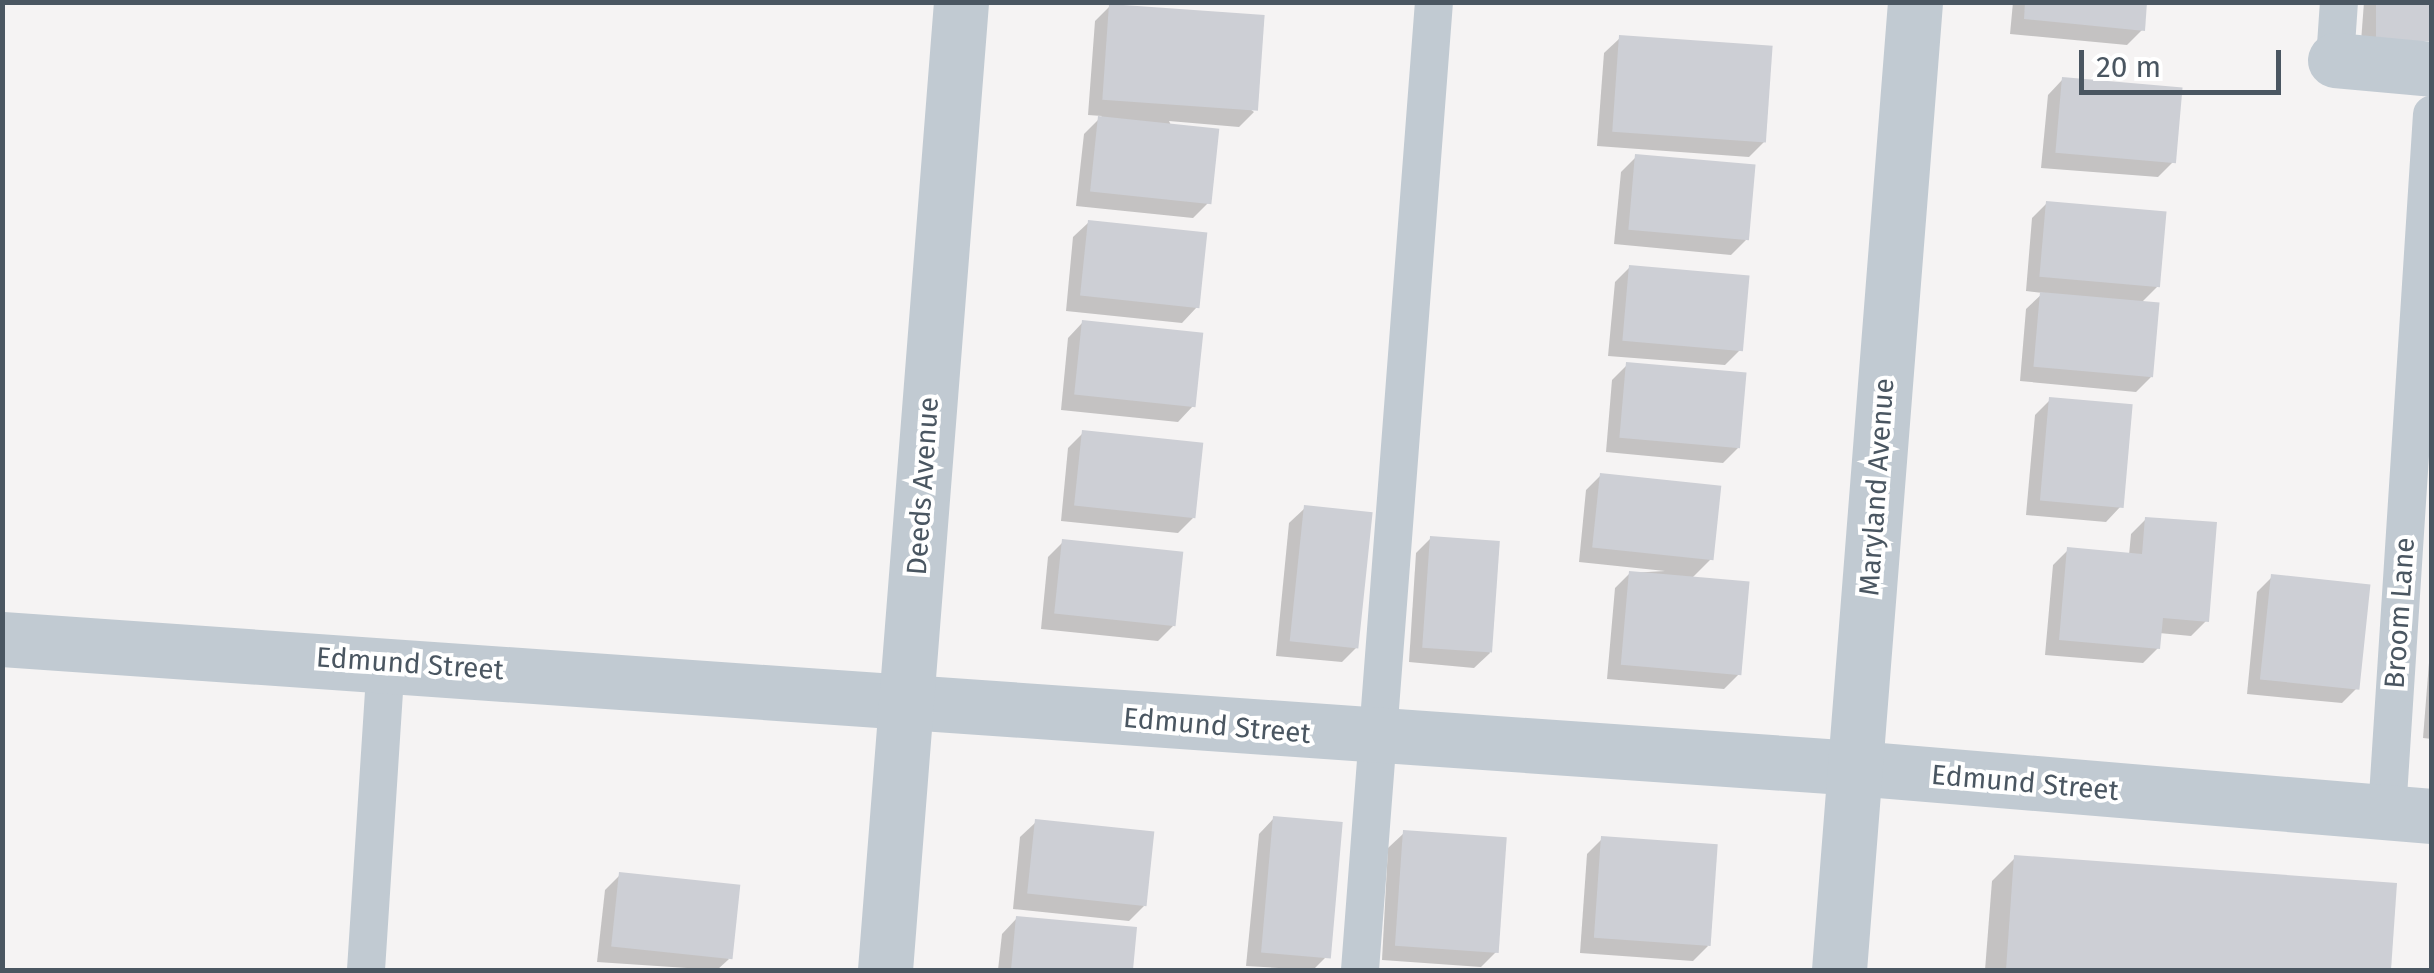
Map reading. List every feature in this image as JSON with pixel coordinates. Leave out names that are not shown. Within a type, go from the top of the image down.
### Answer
[{"type":"street","name":"Deeds Avenue","points":[[885,970],[961,2]]},
{"type":"street","name":"Maryland Avenue","points":[[1839,970],[1914,2]]},
{"type":"street","points":[[2334,60],[2432,69]]},
{"type":"street","name":"Edmund Street","points":[[2,639],[906,700],[1378,738],[1855,768],[2410,814]]},
{"type":"lane","points":[[1360,970],[1434,2]]},
{"type":"lane","points":[[2334,60],[2339,2]]},
{"type":"lane","name":"Broom Lane","points":[[2410,814],[2432,114]]},
{"type":"lane","points":[[366,970],[386,663]]},
{"type":"building","points":[[2025,2],[2147,2],[2145,31],[2024,19]]},
{"type":"building","points":[[2376,2],[2432,2],[2432,41],[2376,41]]},
{"type":"building","points":[[1109,4],[1265,15],[1258,111],[1102,100]]},
{"type":"building","points":[[1619,35],[1773,46],[1766,143],[1612,132]]},
{"type":"building","points":[[2062,77],[2183,88],[2176,163],[2055,153]]},
{"type":"building","points":[[1098,116],[1219,129],[1211,204],[1090,192]]},
{"type":"building","points":[[1635,154],[1756,165],[1749,240],[1628,230]]},
{"type":"building","points":[[2046,201],[2167,212],[2160,287],[2039,277]]},
{"type":"building","points":[[1088,220],[1207,233],[1199,308],[1080,296]]},
{"type":"building","points":[[1629,265],[1750,276],[1743,351],[1622,341]]},
{"type":"building","points":[[2040,292],[2160,302],[2153,377],[2033,367]]},
{"type":"building","points":[[1082,320],[1203,333],[1195,407],[1074,395]]},
{"type":"building","points":[[1626,362],[1747,373],[1740,448],[1619,438]]},
{"type":"building","points":[[2049,397],[2133,404],[2124,508],[2040,501]]},
{"type":"building","points":[[1082,430],[1203,443],[1195,518],[1074,506]]},
{"type":"building","points":[[1600,473],[1721,486],[1713,560],[1592,548]]},
{"type":"building","points":[[1304,505],[1373,512],[1358,648],[1290,641]]},
{"type":"building","points":[[2145,517],[2217,522],[2209,622],[2163,618],[2160,649],[2059,640],[2067,547],[2142,554]]},
{"type":"building","points":[[1430,536],[1500,541],[1492,653],[1422,648]]},
{"type":"building","points":[[1062,539],[1183,552],[1175,626],[1054,614]]},
{"type":"building","points":[[1629,571],[1750,582],[1741,675],[1621,665]]},
{"type":"building","points":[[2271,574],[2370,584],[2359,690],[2260,679]]},
{"type":"building","points":[[1273,816],[1343,822],[1331,959],[1261,952]]},
{"type":"building","points":[[1035,819],[1154,832],[1147,906],[1027,894]]},
{"type":"building","points":[[1403,830],[1507,837],[1499,953],[1395,946]]},
{"type":"building","points":[[1601,836],[1718,844],[1711,946],[1594,938]]},
{"type":"building","points":[[2014,855],[2397,883],[2391,970],[2006,970]]},
{"type":"building","points":[[619,872],[740,885],[732,959],[611,947]]},
{"type":"building","points":[[1016,916],[1137,927],[1133,970],[1011,970]]}]
